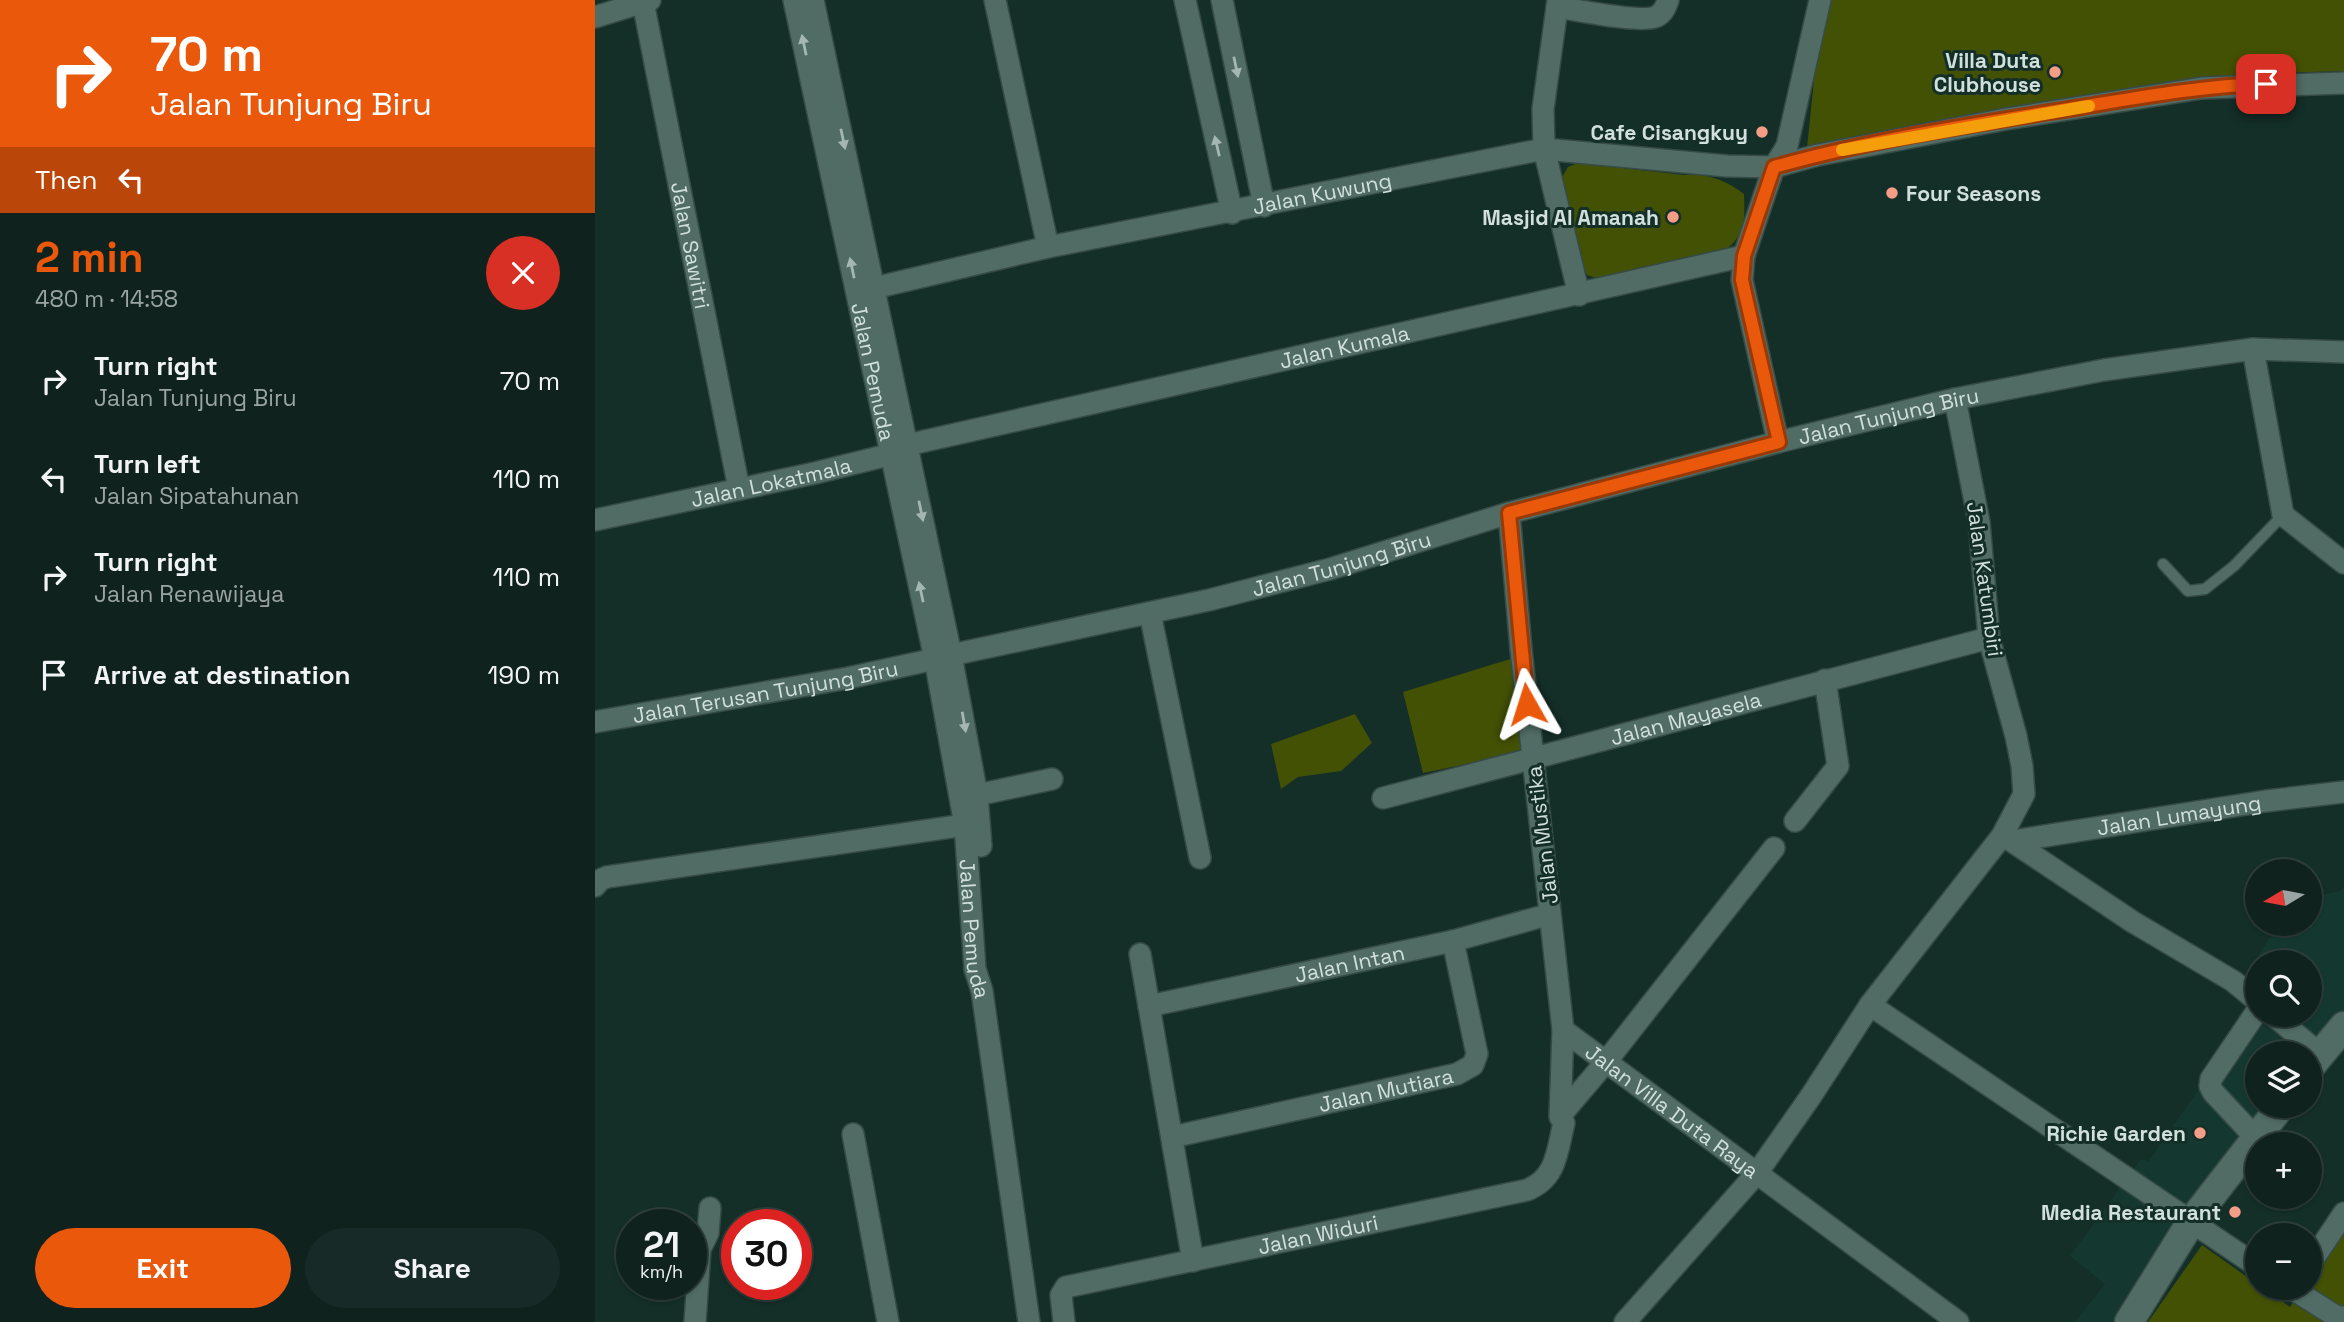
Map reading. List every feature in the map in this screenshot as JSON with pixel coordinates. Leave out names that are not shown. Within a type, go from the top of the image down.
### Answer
[{"type":"street","name":"Jalan Pemuda","points":[[794,0],[900,449],[943,657],[977,794],[986,967],[982,991]]},
{"type":"street","name":"Jalan Pemuda","points":[[813,0],[874,288],[900,449]]},
{"type":"street","points":[[995,0],[1048,247]]},
{"type":"street","points":[[1185,0],[1232,213]]},
{"type":"street","points":[[1222,0],[1264,206]]},
{"type":"street","points":[[1579,295],[1544,149],[1543,109],[1558,4],[1645,19],[1660,14],[1668,0]]},
{"type":"street","points":[[1779,442],[1744,290],[1744,256],[1774,167],[1787,146],[1820,0]]},
{"type":"street","points":[[595,17],[646,1]]},
{"type":"street","name":"Jalan Sawitri","points":[[646,1],[739,489]]},
{"type":"street","name":"Jalan Kuwung","points":[[874,288],[1048,247],[1232,213],[1544,149],[1727,166],[1774,167],[1818,155],[2006,119],[2202,88],[2344,83]]},
{"type":"street","name":"Jalan Kumala","points":[[944,437],[1744,256]]},
{"type":"street","points":[[2253,349],[2283,515],[2344,563]]},
{"type":"street","name":"Jalan Tunjung Biru","points":[[943,657],[1150,613],[1330,569],[1509,513],[1955,399],[2104,370],[2253,349],[2344,352]]},
{"type":"street","name":"Jalan Katumbiri","points":[[1757,1173],[1871,1005],[2008,839],[2024,794],[2022,766],[1989,638],[1979,522],[1955,399]]},
{"type":"street","name":"Jalan Lokatmala","points":[[595,520],[739,489],[944,437]]},
{"type":"street","name":"Jalan Mustika","points":[[1509,513],[1563,1031],[1560,1117],[1565,1117]]},
{"type":"street","points":[[1150,613],[1201,858]]},
{"type":"street","name":"Jalan Mayasela","points":[[1383,798],[1989,638]]},
{"type":"street","name":"Jalan Pemuda","points":[[943,657],[965,825],[975,969],[982,991]]},
{"type":"street","name":"Jalan Terusan Tunjung Biru","points":[[595,722],[848,678],[943,657]]},
{"type":"street","points":[[1795,821],[1838,766],[1825,680]]},
{"type":"street","points":[[977,794],[1052,779]]},
{"type":"street","name":"Jalan Lumayung","points":[[2008,839],[2344,792]]},
{"type":"street","points":[[595,886],[607,877],[965,825]]},
{"type":"street","points":[[2008,839],[2133,922],[2233,981],[2245,994]]},
{"type":"street","points":[[1565,1117],[1774,848]]},
{"type":"street","name":"Jalan Intan","points":[[1149,1006],[1453,941],[1547,915]]},
{"type":"street","name":"Jalan Mutiara","points":[[1172,1137],[1457,1074],[1473,1065],[1478,1054],[1453,941]]},
{"type":"street","points":[[1140,954],[1193,1262]]},
{"type":"street","points":[[982,991],[1029,1322]]},
{"type":"street","points":[[1871,1005],[2245,1258]]},
{"type":"street","points":[[2245,1023],[2211,1079],[2210,1086],[2250,1132]]},
{"type":"street","points":[[2322,1052],[2344,1026]]},
{"type":"street","points":[[2284,1027],[2297,1041]]},
{"type":"street","name":"Jalan Villa Duta Raya","points":[[1563,1031],[1757,1173],[1625,1322]]},
{"type":"street","name":"Jalan Widuri","points":[[1064,1322],[1061,1295],[1066,1287],[1527,1190],[1547,1178],[1553,1166],[1565,1117]]},
{"type":"street","points":[[2261,1132],[2272,1118]]},
{"type":"street","points":[[853,1134],[888,1322]]},
{"type":"street","points":[[2129,1322],[2191,1222],[2245,1152]]},
{"type":"street","points":[[1757,1173],[1958,1322]]},
{"type":"street","points":[[695,1322],[700,1249],[708,1233],[710,1208]]},
{"type":"street","points":[[2322,1246],[2344,1213]]},
{"type":"street","points":[[2311,1300],[2337,1317],[2344,1317]]},
{"type":"lane","points":[[2163,564],[2188,591],[2205,589],[2234,566],[2283,515]]},
{"type":"shaded area","points":[[2344,887],[2344,1026],[2322,1044],[2322,1041],[2245,1041],[2245,1118],[2272,1118],[2261,1132],[2245,1132],[2245,1153],[2117,1322],[2075,1322],[2105,1284],[2070,1256],[2141,1159],[2149,1161],[2245,1022],[2245,1027],[2322,1027],[2322,950],[2262,950],[2271,936],[2322,936],[2322,895],[2340,891]]},
{"type":"green space","name":"Villa Duta Clubhouse","points":[[1829,0],[2344,0],[2344,71],[2246,74],[1807,148],[1815,70]]},
{"type":"green space","points":[[1578,163],[1700,175],[1724,181],[1744,194],[1741,232],[1725,250],[1598,279],[1587,275],[1581,262],[1562,177],[1568,167]]},
{"type":"green space","points":[[1520,656],[1531,751],[1423,773],[1403,692]]},
{"type":"green space","points":[[1355,714],[1372,743],[1341,771],[1298,777],[1281,789],[1271,744]]},
{"type":"green space","points":[[2344,1223],[2344,1322],[2148,1322],[2202,1245],[2245,1275],[2245,1300],[2280,1300],[2290,1307],[2294,1300],[2322,1300],[2322,1257]]},
{"type":"slow traffic","points":[[1842,150],[2089,106]]},
{"type":"place","name":"Villa Duta Clubhouse","points":[[2055,72]]},
{"type":"place","name":"Cafe Cisangkuy","points":[[1762,132]]},
{"type":"place","name":"Four Seasons","points":[[1892,193]]},
{"type":"place","name":"Masjid Al Amanah","points":[[1673,217]]},
{"type":"place","name":"Richie Garden","points":[[2200,1133]]},
{"type":"place","name":"Media Restaurant","points":[[2235,1212]]},
{"type":"route","points":[[1527,704],[1509,513],[1779,442],[1742,280],[1744,256],[1774,167],[1818,155],[2006,119],[2202,88],[2266,84]]}]
